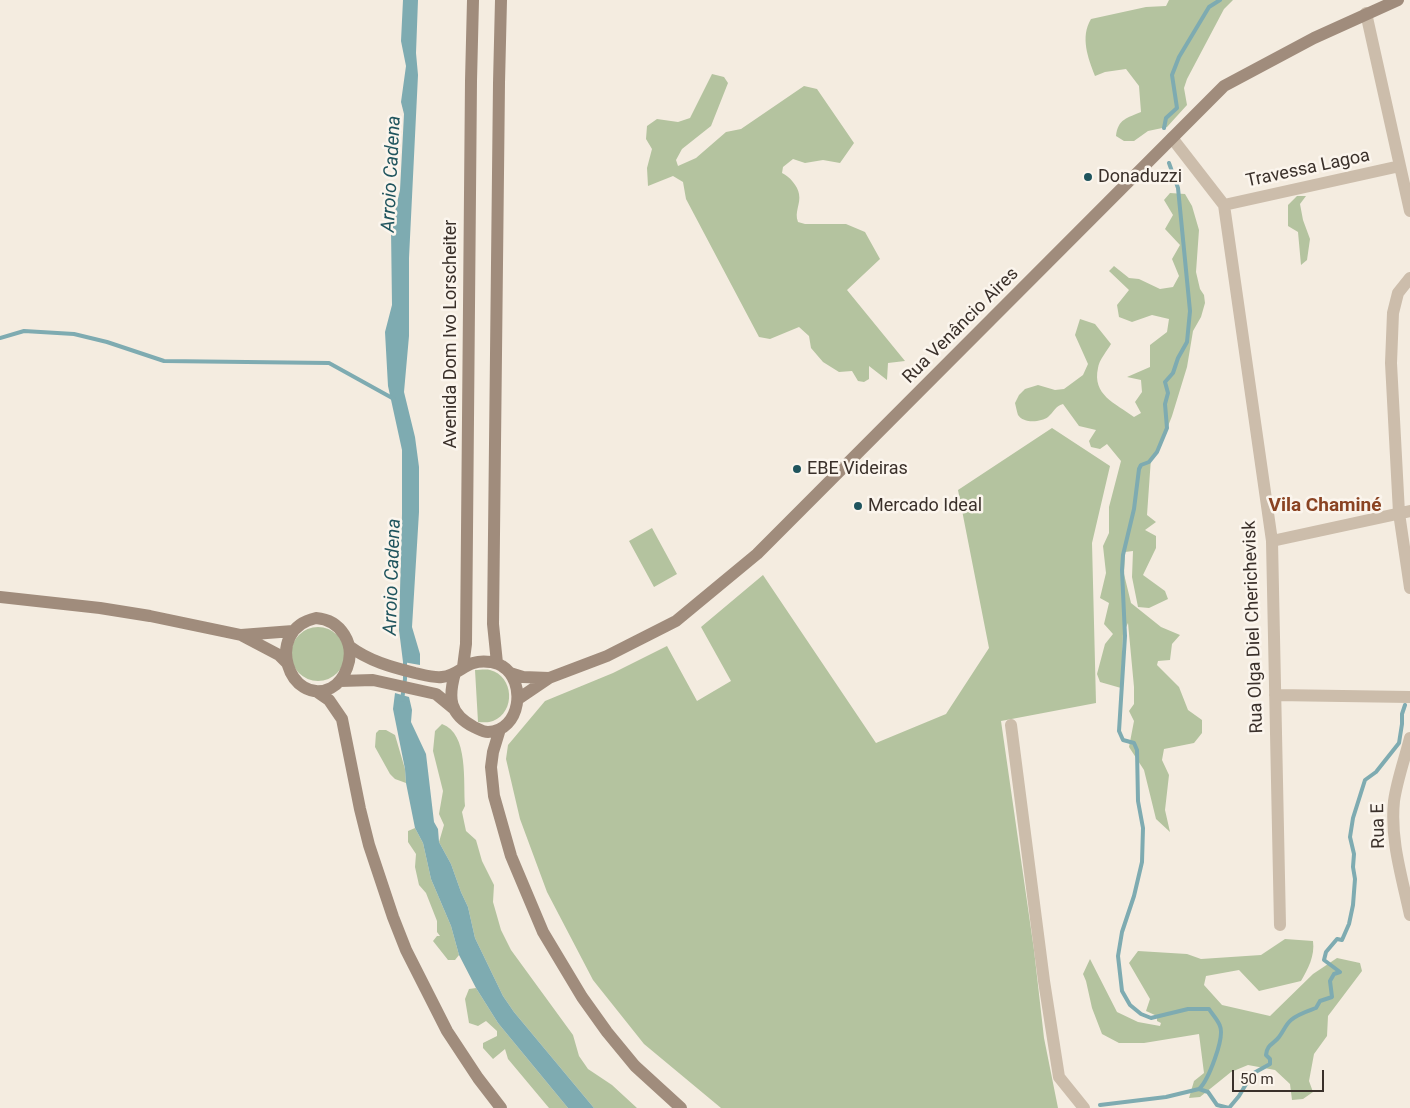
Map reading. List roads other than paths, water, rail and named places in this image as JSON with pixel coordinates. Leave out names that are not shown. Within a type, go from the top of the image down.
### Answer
[{"type":"main road","name":"Avenida Dom Ivo Lorscheiter","points":[[459,670],[466,644],[473,0]]},
{"type":"main road","points":[[497,663],[493,624],[498,93],[501,0]]},
{"type":"main road","name":"Rua Venâncio Aires","points":[[518,699],[549,678],[607,656],[676,621],[762,549],[1224,86],[1314,38],[1398,0]]},
{"type":"main road","points":[[0,597],[100,608],[241,635],[293,631]]},
{"type":"main road","points":[[286,662],[286,646],[293,631],[299,624],[307,620],[325,618],[340,628],[349,646],[360,654],[386,666],[441,678],[474,662],[497,663],[510,673],[517,688],[518,699],[512,717],[507,724],[500,729],[482,732],[461,719],[453,708],[436,694],[373,680],[340,681],[325,690],[316,691]]},
{"type":"main road","points":[[241,635],[279,655],[286,662],[292,676],[302,687],[316,691],[328,700],[342,719],[369,845],[406,950],[447,1031],[478,1078],[501,1108]]},
{"type":"main road","points":[[340,681],[348,665],[349,646]]},
{"type":"main road","points":[[453,708],[451,689],[459,670]]},
{"type":"main road","name":"Rua Venâncio Aires","points":[[510,673],[523,677],[549,678]]},
{"type":"main road","points":[[500,729],[492,760],[494,796],[511,856],[543,932],[582,997],[607,1032],[635,1066],[681,1108]]},
{"type":"street","points":[[1366,13],[1410,211]]},
{"type":"street","name":"Rua Olga Diel Cherichevisk","points":[[1172,138],[1224,205],[1272,541],[1280,925]]},
{"type":"street","name":"Travessa Lagoa","points":[[1224,205],[1400,166]]},
{"type":"street","points":[[1410,278],[1398,293],[1393,313],[1391,363],[1410,588]]},
{"type":"street","points":[[1272,541],[1405,512]]},
{"type":"street","points":[[1275,695],[1410,697]]},
{"type":"street","points":[[1011,725],[1044,981],[1059,1077],[1084,1108]]},
{"type":"street","name":"Rua E","points":[[1410,738],[1394,800],[1393,826],[1395,849],[1410,914]]},
{"type":"water","name":"Arroio Cadena","points":[[403,0],[418,0],[416,53],[418,75],[409,258],[409,336],[404,392],[415,437],[419,467],[419,512],[412,627],[420,654],[420,665],[403,662],[399,630],[402,450],[388,386],[385,332],[392,305],[391,229],[400,190],[404,114],[401,102],[406,66],[401,41]]},
{"type":"water","points":[[395,693],[409,697],[412,710],[411,722],[426,754],[434,822],[438,829],[439,842],[451,864],[468,907],[475,938],[503,996],[514,1012],[594,1108],[568,1108],[498,1023],[476,988],[459,955],[451,926],[431,879],[423,843],[415,828],[393,709]]},
{"type":"waterway","points":[[1164,128],[1166,118],[1177,108],[1172,75],[1179,57],[1209,7],[1220,0]]},
{"type":"waterway","points":[[1169,163],[1178,188],[1190,311],[1187,342],[1178,358],[1173,373],[1165,382],[1168,393],[1165,404],[1167,428],[1157,452],[1149,462],[1141,465],[1139,469],[1134,509],[1123,555],[1125,636],[1119,731],[1123,740],[1134,743],[1137,750],[1138,801],[1143,828],[1142,862],[1134,896],[1122,932],[1118,956],[1122,991],[1130,1005],[1141,1014],[1151,1018],[1188,1009],[1209,1009],[1218,1022],[1221,1032],[1218,1049],[1207,1077],[1199,1089]]},
{"type":"waterway","points":[[0,338],[24,331],[74,334],[107,342],[164,361],[329,363],[394,399]]},
{"type":"waterway","name":"Arroio Cadena","points":[[402,700],[405,658]]},
{"type":"waterway","points":[[1229,1108],[1239,1096],[1252,1074],[1270,1064],[1270,1059],[1266,1055],[1268,1049],[1289,1022],[1300,1014],[1316,1008],[1320,1001],[1332,997],[1330,981],[1334,974],[1340,972],[1324,960],[1326,952],[1337,939],[1342,940],[1349,924],[1353,905],[1354,854],[1350,837],[1353,818],[1365,780],[1376,772],[1399,743],[1402,714],[1405,705]]},
{"type":"waterway","points":[[1100,1105],[1166,1097],[1199,1089],[1208,1092],[1217,1105],[1229,1108]]},
{"type":"place","name":"Donaduzzi","points":[[1088,177]]},
{"type":"place","name":"EBE Videiras","points":[[797,469]]},
{"type":"place","name":"Mercado Ideal","points":[[858,506]]},
{"type":"district","name":"Vila Chaminé","points":[[1325,506]]}]
